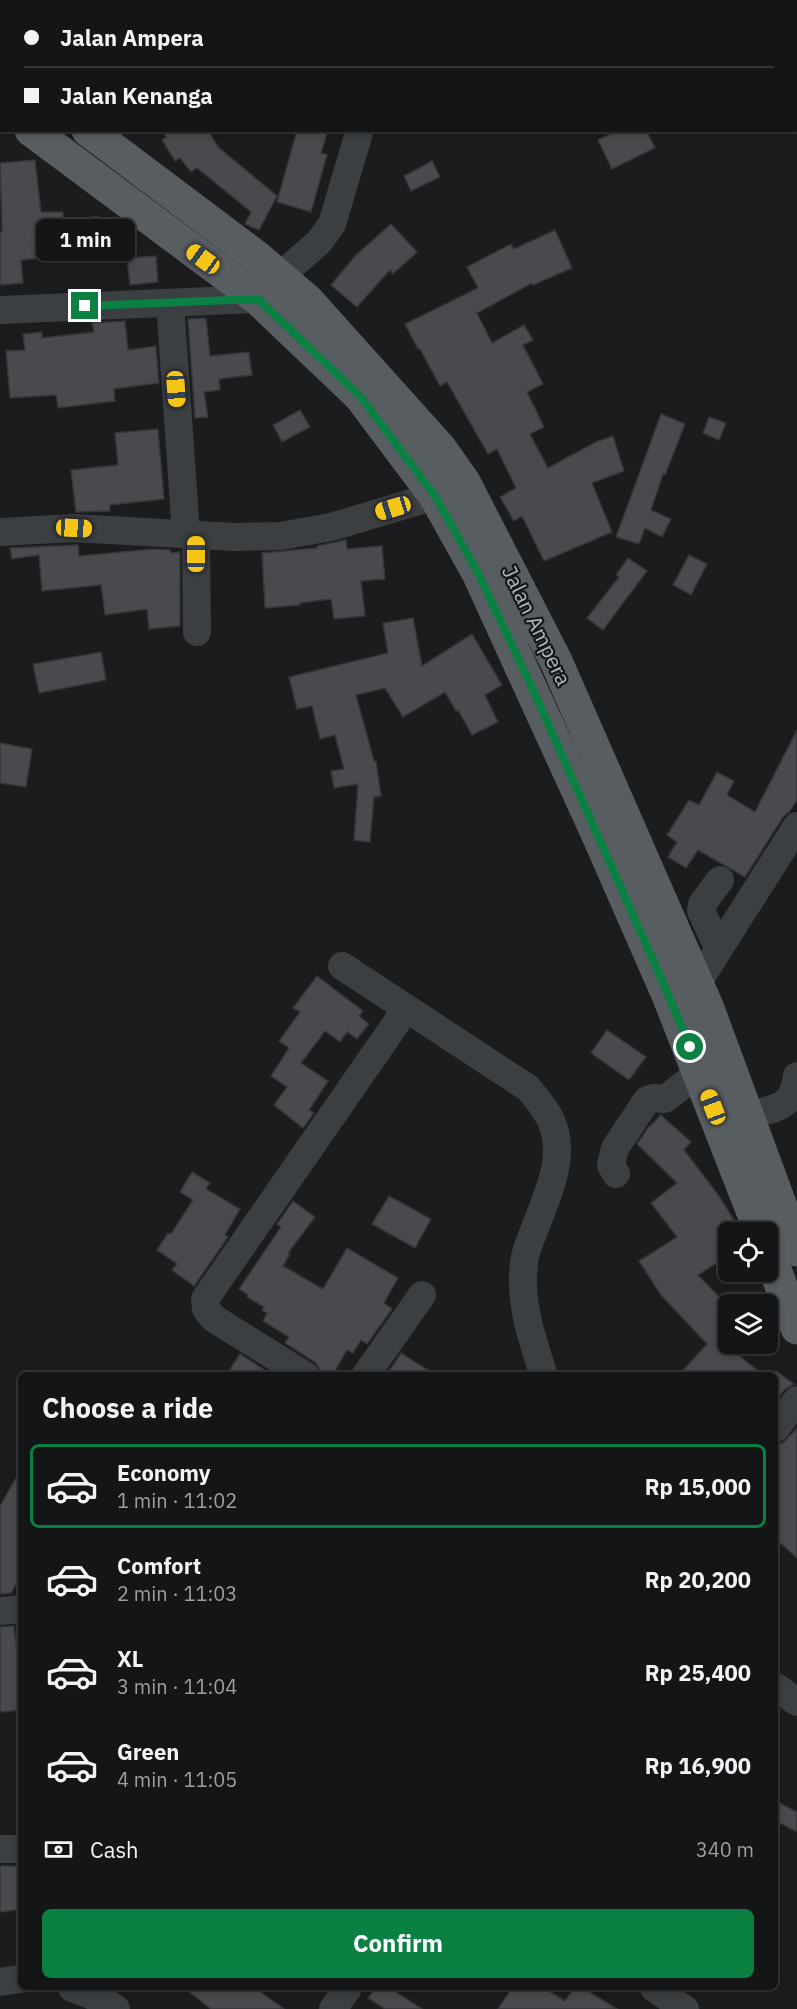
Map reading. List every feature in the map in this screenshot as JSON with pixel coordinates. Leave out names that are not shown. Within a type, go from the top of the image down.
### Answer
[{"type":"main road","name":"Jalan Ampera","points":[[34,132],[269,288],[308,301],[440,448],[464,482],[556,661],[707,1006],[749,1116],[749,1161],[759,1222]]},
{"type":"main road","name":"Jalan Ampera","points":[[91,132],[258,258],[269,288],[360,396],[435,496],[478,573],[529,681],[662,980],[700,1072],[797,1250]]},
{"type":"main road","points":[[778,1278],[797,1328]]},
{"type":"street","points":[[0,310],[170,303],[269,288],[319,242],[332,224],[359,133]]},
{"type":"street","points":[[170,303],[191,527],[197,632]]},
{"type":"street","points":[[0,532],[74,528],[191,527],[234,537],[281,536],[331,527],[435,496]]},
{"type":"street","points":[[696,985],[797,826]]},
{"type":"street","points":[[719,949],[701,911],[702,904],[720,880]]},
{"type":"street","points":[[342,966],[528,1088],[546,1111],[556,1133],[558,1150],[552,1184],[524,1260],[523,1282],[524,1303],[543,1372]]},
{"type":"street","points":[[300,1372],[213,1318],[206,1309],[205,1299],[406,1009]]},
{"type":"street","points":[[616,1174],[611,1165],[615,1148],[647,1100],[665,1099],[700,1072]]},
{"type":"street","points":[[749,1116],[791,1099],[795,1092],[797,1076]]},
{"type":"street","points":[[368,1372],[422,1295]]},
{"type":"street","points":[[778,1425],[797,1400]]},
{"type":"street","points":[[0,1611],[18,1609]]},
{"type":"street","points":[[778,1688],[797,1702]]},
{"type":"street","points":[[0,1849],[18,1850]]},
{"type":"street","points":[[0,1982],[18,1979]]},
{"type":"street","points":[[76,1990],[105,2006]]},
{"type":"street","points":[[333,2009],[347,1990]]},
{"type":"street","points":[[657,1990],[685,2009]]},
{"type":"building","points":[[163,132],[209,132],[218,147],[277,196],[259,230],[245,224],[251,212],[197,168],[191,172],[180,158],[175,161],[162,140],[166,137]]},
{"type":"building","points":[[296,132],[327,132],[321,153],[327,155],[311,212],[277,202]]},
{"type":"building","points":[[614,132],[647,132],[655,148],[612,169],[598,140]]},
{"type":"building","points":[[35,160],[41,212],[63,212],[63,221],[99,216],[99,222],[119,219],[124,255],[79,260],[78,252],[39,255],[39,258],[21,260],[23,283],[0,285],[0,232],[2,232],[0,163]]},
{"type":"building","points":[[432,161],[440,177],[411,191],[404,176]]},
{"type":"building","points":[[391,224],[417,252],[393,274],[390,270],[357,307],[331,285],[355,256]]},
{"type":"building","points":[[555,230],[572,268],[533,285],[532,283],[477,313],[492,343],[524,325],[533,340],[523,345],[543,384],[527,392],[544,427],[530,434],[548,468],[596,442],[613,436],[624,471],[592,483],[612,532],[544,561],[522,516],[514,521],[500,497],[516,488],[497,449],[488,454],[447,382],[440,386],[405,324],[478,288],[467,267],[511,244],[514,249]]},
{"type":"building","points":[[156,256],[158,282],[130,285],[127,258]]},
{"type":"building","points":[[206,318],[210,356],[249,352],[252,375],[219,379],[220,390],[204,392],[208,417],[195,418],[188,319]]},
{"type":"building","points":[[125,321],[128,350],[156,346],[159,383],[114,389],[115,401],[58,408],[56,395],[10,398],[6,351],[25,350],[23,334],[42,332],[42,338],[94,332],[92,323]]},
{"type":"building","points":[[300,410],[310,427],[282,442],[273,425]]},
{"type":"building","points":[[661,414],[685,424],[665,475],[663,474],[651,510],[671,519],[662,537],[645,528],[639,544],[616,537]]},
{"type":"building","points":[[709,417],[726,423],[719,440],[703,433]]},
{"type":"building","points":[[158,429],[164,499],[110,505],[110,511],[76,512],[71,470],[118,465],[115,433]]},
{"type":"building","points":[[346,540],[347,549],[382,546],[385,579],[361,581],[365,616],[334,619],[331,599],[265,608],[262,553],[317,548],[317,546]]},
{"type":"building","points":[[78,545],[79,556],[153,549],[170,550],[171,553],[180,552],[180,626],[149,629],[147,609],[105,615],[101,585],[42,591],[39,555],[12,559],[10,548]]},
{"type":"building","points":[[689,555],[707,564],[691,595],[673,585]]},
{"type":"building","points":[[628,558],[647,571],[603,630],[587,618],[619,577],[616,575]]},
{"type":"building","points":[[413,618],[422,666],[472,634],[502,685],[485,695],[498,722],[472,735],[445,692],[403,717],[385,688],[356,695],[374,761],[376,761],[381,796],[374,797],[370,842],[354,840],[358,784],[334,788],[331,771],[344,769],[335,735],[320,739],[312,706],[297,709],[289,677],[388,653],[383,623]]},
{"type":"building","points":[[101,652],[106,680],[39,693],[33,664]]},
{"type":"building","points":[[797,730],[797,800],[783,817],[745,877],[698,850],[686,868],[668,857],[677,842],[667,835],[689,800],[699,805],[717,772],[734,781],[727,795],[755,812]]},
{"type":"building","points":[[0,743],[32,749],[26,787],[0,783]]},
{"type":"building","points":[[317,976],[363,1011],[359,1016],[369,1024],[357,1039],[347,1032],[340,1042],[325,1031],[301,1063],[328,1081],[309,1110],[314,1113],[303,1128],[274,1105],[287,1087],[271,1076],[289,1048],[279,1041],[300,1012],[293,1008]]},
{"type":"building","points":[[607,1030],[646,1057],[629,1080],[591,1053]]},
{"type":"building","points":[[661,1115],[691,1142],[684,1150],[719,1196],[735,1222],[718,1222],[718,1262],[698,1275],[718,1296],[718,1354],[737,1354],[759,1372],[682,1372],[707,1344],[661,1295],[639,1261],[677,1237],[651,1203],[677,1183],[637,1144]]},
{"type":"building","points":[[192,1172],[210,1183],[206,1189],[240,1209],[225,1235],[228,1237],[194,1286],[172,1270],[177,1264],[157,1250],[168,1233],[171,1234],[193,1200],[180,1192]]},
{"type":"building","points":[[389,1196],[431,1219],[415,1248],[372,1224]]},
{"type":"building","points":[[293,1201],[315,1217],[288,1253],[290,1254],[283,1266],[323,1289],[347,1248],[398,1278],[384,1303],[392,1309],[367,1344],[361,1340],[353,1353],[347,1350],[334,1372],[322,1372],[315,1362],[285,1343],[289,1337],[263,1321],[267,1313],[262,1310],[264,1307],[247,1297],[248,1295],[239,1289],[281,1227],[277,1224]]},
{"type":"building","points":[[401,1353],[431,1372],[389,1372]]},
{"type":"building","points":[[240,1354],[268,1372],[235,1372],[230,1369]]},
{"type":"building","points":[[778,1372],[794,1384],[784,1390],[778,1398]]},
{"type":"building","points":[[797,1428],[797,1558],[778,1541],[778,1444],[783,1443]]},
{"type":"building","points":[[18,1474],[18,1580],[11,1593],[0,1594],[0,1506]]},
{"type":"building","points":[[14,1626],[18,1659],[18,1710],[0,1712],[0,1627]]},
{"type":"building","points":[[778,1802],[797,1812],[797,1832],[778,1822]]},
{"type":"building","points":[[0,1866],[17,1866],[17,1910],[0,1912]]},
{"type":"building","points":[[187,1990],[258,1990],[284,2009],[211,2009]]},
{"type":"building","points":[[374,1990],[393,1990],[422,2009],[385,2009],[368,1998]]},
{"type":"building","points":[[511,1990],[547,1990],[565,2001],[573,1990],[586,1990],[617,2009],[498,2009]]},
{"type":"route","points":[[85,306],[258,299],[360,396],[435,496],[478,573],[529,681],[690,1047]]}]
